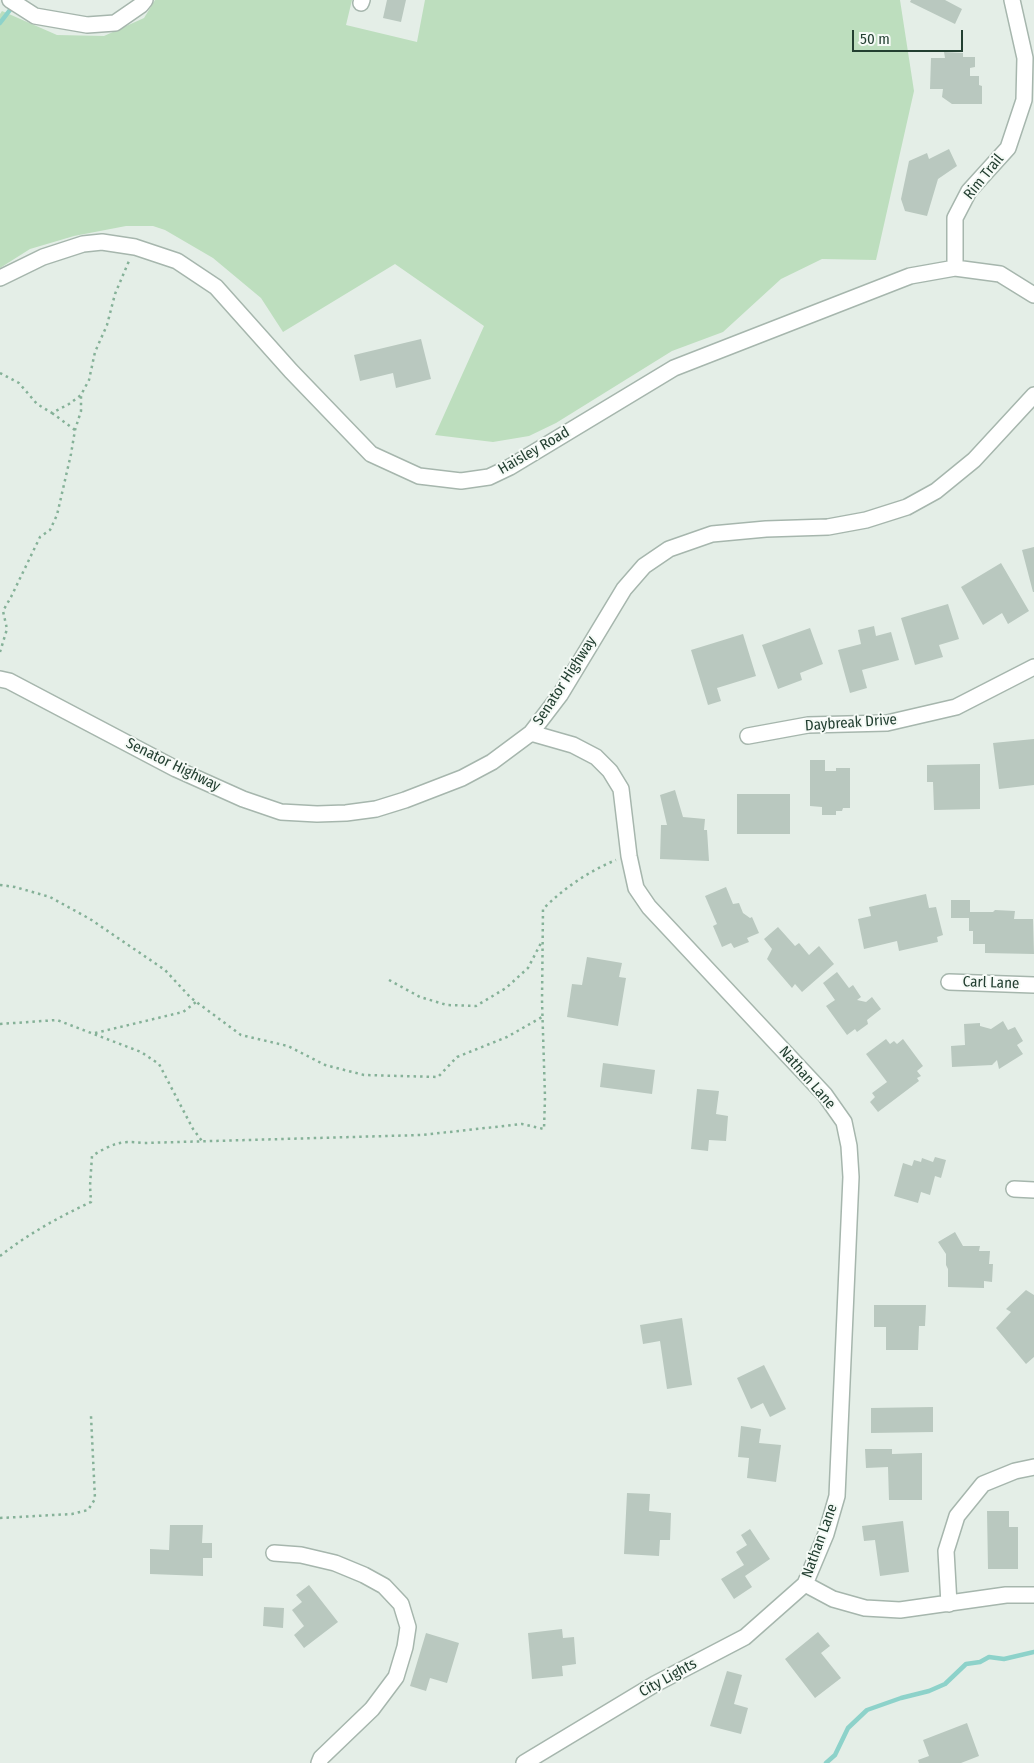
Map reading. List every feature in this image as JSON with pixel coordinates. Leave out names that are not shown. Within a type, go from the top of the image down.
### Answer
[{"type":"street","points":[[10,0],[36,16],[87,25],[115,22],[141,5],[144,0]]},
{"type":"street","name":"Rim Trail","points":[[955,268],[955,218],[969,191],[1008,148],[1024,100],[1025,58],[1012,0]]},
{"type":"street","name":"Haisley Road","points":[[0,278],[43,257],[83,244],[102,242],[135,247],[177,261],[216,287],[291,371],[371,454],[419,476],[461,481],[489,477],[510,467],[674,368],[910,276],[955,268],[1000,274],[1034,295]]},
{"type":"street","name":"Senator Highway","points":[[0,679],[9,681],[176,769],[281,812],[317,814],[376,809],[462,778],[492,762],[531,733],[560,695],[624,589],[644,566],[669,549],[712,534],[766,529],[828,527],[866,520],[907,507],[936,491],[974,460],[1034,395]]},
{"type":"street","name":"Daybreak Drive","points":[[748,736],[808,725],[887,723],[956,707],[1034,666]]},
{"type":"street","name":"Nathan Lane","points":[[531,733],[573,745],[596,757],[610,771],[621,789],[629,856],[636,888],[649,907],[825,1095],[844,1122],[849,1146],[851,1177],[837,1496],[826,1534],[805,1584]]},
{"type":"street","name":"Carl Lane","points":[[949,982],[1034,985]]},
{"type":"street","points":[[1014,1189],[1034,1190]]},
{"type":"street","points":[[950,1604],[946,1551],[957,1516],[983,1484],[1015,1470],[1034,1467]]},
{"type":"street","points":[[274,1553],[301,1555],[335,1563],[384,1586],[401,1604],[408,1627],[405,1647],[396,1678],[372,1709],[321,1758],[319,1763]]},
{"type":"street","points":[[805,1584],[833,1599],[865,1608],[900,1610],[1006,1595],[1034,1595]]},
{"type":"street","name":"City Lights","points":[[524,1763],[656,1684],[745,1637],[805,1584]]},
{"type":"path","points":[[52,413],[81,395],[89,380],[95,352],[107,325],[115,294],[135,247]]},
{"type":"path","points":[[0,373],[19,383],[37,404],[74,430]]},
{"type":"path","points":[[0,652],[7,629],[2,610],[14,591],[40,538],[50,530],[57,515],[71,454],[74,430],[81,411],[81,395]]},
{"type":"path","points":[[0,1256],[20,1240],[91,1202],[92,1156],[101,1150],[124,1141],[143,1143],[422,1135],[522,1124],[544,1129],[543,909],[554,898],[590,872],[629,856]]},
{"type":"path","points":[[0,885],[15,887],[50,897],[90,919],[164,970],[196,1002],[241,1035],[288,1046],[324,1065],[364,1075],[438,1077],[457,1057],[508,1037],[542,1017]]},
{"type":"path","points":[[390,980],[420,997],[447,1005],[476,1006],[506,988],[528,968],[543,940]]},
{"type":"path","points":[[94,1033],[183,1012],[196,1002]]},
{"type":"path","points":[[0,1024],[57,1020],[141,1052],[159,1064],[192,1129],[202,1141]]},
{"type":"path","points":[[0,1518],[72,1514],[88,1510],[95,1499],[91,1416]]},
{"type":"green space","points":[[155,0],[352,0],[346,25],[417,42],[425,0],[900,0],[914,91],[876,260],[822,259],[781,279],[723,332],[672,351],[556,423],[529,436],[493,442],[435,435],[484,326],[395,264],[283,332],[261,298],[213,258],[165,230],[153,226],[126,226],[74,236],[30,249],[0,268],[0,14],[2,11],[57,35],[104,36],[144,18]]},
{"type":"building","points":[[387,0],[406,0],[401,22],[383,18]]},
{"type":"building","points":[[911,0],[945,0],[962,9],[955,24],[910,2]]},
{"type":"building","points":[[944,52],[963,53],[963,57],[975,57],[975,67],[970,68],[970,76],[979,76],[979,85],[982,86],[982,104],[952,104],[942,97],[943,89],[930,89],[931,58],[945,58]]},
{"type":"building","points":[[949,149],[957,166],[938,179],[927,216],[905,211],[901,199],[909,161],[927,153],[929,159]]},
{"type":"building","points":[[421,339],[431,379],[396,388],[393,373],[360,381],[354,355]]},
{"type":"building","points":[[1034,547],[1034,592],[1033,592],[1022,550]]},
{"type":"building","points":[[1001,563],[1029,611],[1008,624],[1002,613],[983,625],[961,587]]},
{"type":"building","points":[[948,604],[959,639],[939,645],[943,657],[915,665],[901,618]]},
{"type":"building","points":[[874,626],[876,636],[891,632],[899,660],[862,670],[867,688],[850,693],[838,650],[861,644],[858,630]]},
{"type":"building","points":[[810,628],[823,664],[800,673],[802,680],[778,689],[762,645]]},
{"type":"building","points":[[743,634],[756,676],[717,688],[721,701],[708,705],[691,650]]},
{"type":"building","points":[[1034,739],[1034,785],[999,789],[993,743]]},
{"type":"building","points":[[810,760],[825,760],[825,771],[836,771],[836,768],[850,768],[850,808],[836,811],[836,815],[822,815],[822,807],[810,806]]},
{"type":"building","points":[[980,764],[980,809],[934,810],[933,782],[927,782],[927,765]]},
{"type":"building","points":[[675,790],[683,817],[705,819],[704,830],[707,830],[709,861],[660,859],[661,825],[667,825],[660,795]]},
{"type":"building","points":[[737,794],[790,794],[790,834],[737,834]]},
{"type":"building","points":[[726,887],[733,904],[739,903],[743,913],[750,918],[752,917],[759,933],[747,938],[749,942],[734,948],[731,943],[722,947],[713,926],[717,924],[705,896]]},
{"type":"building","points":[[926,894],[929,908],[936,907],[943,935],[937,937],[938,942],[899,951],[897,941],[864,949],[858,919],[871,916],[869,907]]},
{"type":"building","points":[[951,900],[970,900],[970,912],[1015,911],[1014,919],[1033,919],[1034,954],[985,953],[985,944],[973,944],[973,931],[969,931],[969,918],[951,918]]},
{"type":"building","points":[[778,927],[795,946],[799,943],[809,955],[819,946],[834,964],[802,992],[795,984],[792,988],[767,959],[772,949],[764,939]]},
{"type":"building","points":[[587,957],[622,963],[619,977],[626,978],[618,1026],[567,1017],[572,984],[582,985]]},
{"type":"building","points":[[837,972],[849,988],[853,985],[861,997],[857,1000],[866,1002],[872,997],[881,1009],[867,1020],[868,1024],[857,1032],[855,1029],[847,1035],[826,1006],[835,1000],[823,983]]},
{"type":"building","points":[[1003,1021],[1008,1030],[1015,1027],[1023,1041],[1017,1045],[1023,1054],[999,1069],[997,1060],[992,1065],[952,1067],[951,1046],[965,1045],[964,1024],[980,1023],[980,1026],[991,1029]]},
{"type":"building","points":[[886,1039],[890,1044],[894,1041],[897,1044],[903,1039],[923,1066],[917,1071],[921,1076],[917,1078],[919,1081],[878,1112],[870,1102],[875,1097],[872,1093],[887,1082],[866,1054]]},
{"type":"building","points":[[603,1063],[655,1070],[652,1094],[600,1087]]},
{"type":"building","points":[[697,1089],[719,1091],[716,1114],[728,1116],[726,1141],[709,1140],[708,1151],[691,1149]]},
{"type":"building","points":[[935,1157],[946,1160],[941,1178],[935,1176],[930,1195],[921,1192],[918,1203],[894,1196],[903,1163],[912,1166],[914,1160],[921,1162],[922,1158],[933,1162]]},
{"type":"building","points":[[955,1232],[963,1246],[980,1246],[979,1251],[990,1251],[989,1264],[993,1264],[992,1282],[984,1281],[984,1288],[948,1287],[946,1254],[938,1242]]},
{"type":"building","points":[[1026,1290],[1034,1295],[1034,1357],[1026,1364],[996,1328],[1011,1312],[1006,1309]]},
{"type":"building","points":[[874,1305],[926,1305],[925,1326],[919,1326],[918,1350],[886,1350],[886,1327],[874,1327]]},
{"type":"building","points":[[682,1318],[692,1385],[667,1389],[660,1341],[643,1344],[640,1325]]},
{"type":"building","points":[[764,1365],[786,1409],[770,1417],[763,1403],[751,1409],[737,1378]]},
{"type":"building","points":[[933,1407],[933,1432],[871,1433],[871,1408]]},
{"type":"building","points":[[741,1426],[761,1429],[759,1443],[781,1445],[776,1482],[747,1478],[749,1458],[738,1457]]},
{"type":"building","points":[[865,1449],[892,1449],[892,1454],[922,1453],[922,1500],[889,1500],[888,1467],[866,1468]]},
{"type":"building","points":[[627,1493],[650,1494],[649,1511],[671,1513],[670,1540],[660,1540],[659,1556],[624,1554]]},
{"type":"building","points":[[987,1511],[1009,1511],[1009,1527],[1018,1527],[1018,1569],[988,1569]]},
{"type":"building","points":[[903,1521],[909,1572],[880,1576],[875,1540],[864,1541],[862,1526]]},
{"type":"building","points":[[170,1525],[203,1525],[202,1543],[212,1543],[212,1558],[203,1558],[203,1576],[150,1574],[150,1549],[169,1550]]},
{"type":"building","points":[[750,1529],[770,1559],[745,1576],[752,1587],[734,1599],[721,1579],[744,1565],[736,1552],[747,1545],[741,1535]]},
{"type":"building","points":[[309,1585],[338,1622],[304,1648],[294,1635],[304,1626],[292,1610],[302,1602],[296,1595]]},
{"type":"building","points":[[264,1607],[284,1608],[283,1628],[263,1626]]},
{"type":"building","points":[[562,1629],[563,1638],[574,1637],[576,1664],[562,1666],[563,1676],[532,1679],[528,1633]]},
{"type":"building","points":[[818,1632],[830,1646],[821,1653],[841,1678],[815,1698],[785,1659]]},
{"type":"building","points":[[426,1633],[459,1643],[447,1683],[430,1678],[426,1691],[410,1686]]},
{"type":"building","points":[[727,1671],[742,1675],[734,1704],[748,1708],[741,1734],[710,1726]]},
{"type":"building","points":[[967,1723],[979,1756],[961,1763],[919,1763],[918,1760],[929,1756],[923,1740]]},
{"type":"waterway","points":[[0,23],[13,6]]},
{"type":"waterway","points":[[826,1763],[835,1755],[848,1728],[867,1710],[901,1698],[929,1691],[945,1684],[966,1664],[980,1662],[989,1657],[1004,1659],[1034,1652]]}]
